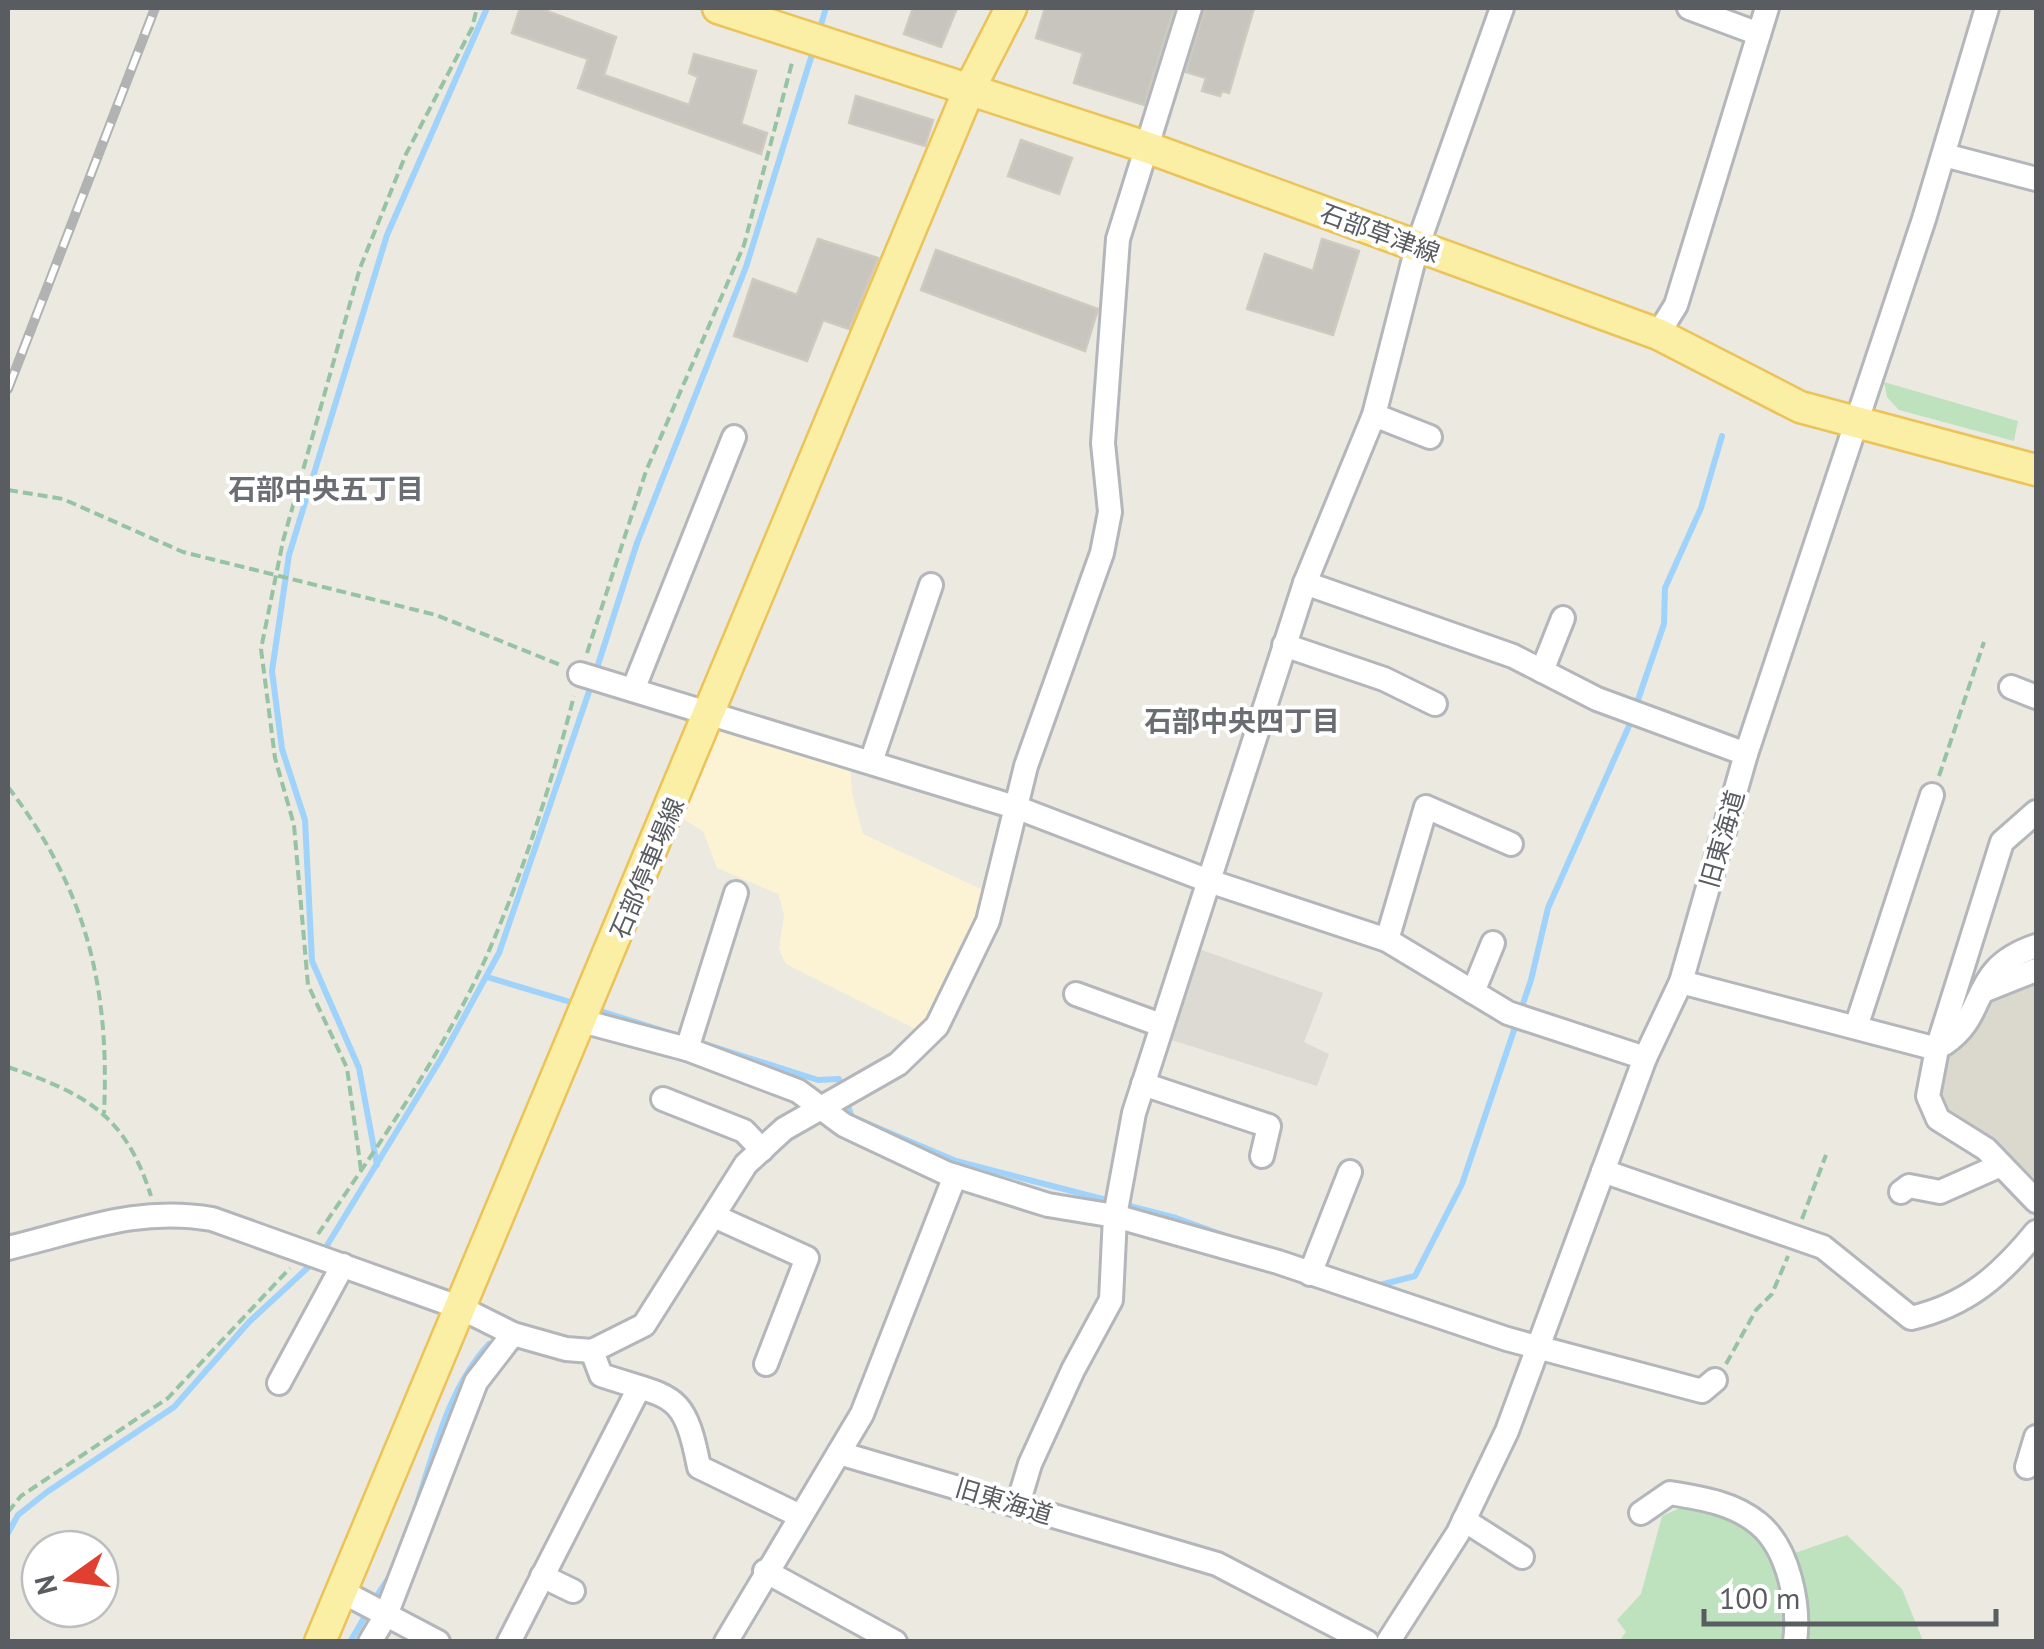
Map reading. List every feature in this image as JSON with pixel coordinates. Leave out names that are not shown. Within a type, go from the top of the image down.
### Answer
[{"type":"main road","name":"石部草津線","points":[[718,8],[1146,147],[1658,334],[1800,407],[2036,470]]},
{"type":"main road","name":"石部停車場線","points":[[320,1642],[968,92],[1011,8]]},
{"type":"street","points":[[8,1248],[134,1214],[212,1219],[461,1308],[512,1334],[566,1349],[592,1350],[644,1325],[746,1164],[818,1109],[898,1064],[937,1026],[988,922],[1026,766],[1102,553],[1110,512],[1103,444],[1118,239],[1190,8]]},
{"type":"street","points":[[1018,1504],[1030,1464],[1073,1370],[1112,1300],[1115,1216],[1143,1084],[1305,583],[1374,415],[1418,247],[1502,8]]},
{"type":"street","points":[[1690,8],[1759,34]]},
{"type":"street","points":[[1658,334],[1676,305],[1702,209],[1767,8]]},
{"type":"street","name":"旧東海道","points":[[1388,1642],[1464,1520],[1542,1348],[1645,1058],[1681,982],[1746,754],[1944,154],[1988,8]]},
{"type":"street","points":[[1944,154],[2036,179]]},
{"type":"street","points":[[1374,415],[1430,437]]},
{"type":"street","points":[[633,690],[734,437]]},
{"type":"street","points":[[1305,583],[1513,656],[1597,699],[1746,754]]},
{"type":"street","points":[[871,762],[934,598]]},
{"type":"street","points":[[1542,671],[1563,618]]},
{"type":"street","points":[[1284,646],[1384,679],[1435,704]]},
{"type":"street","points":[[580,674],[1018,808],[1206,880],[1387,940],[1508,1013],[1645,1058]]},
{"type":"street","points":[[2011,688],[2036,696]]},
{"type":"street","points":[[1856,1024],[1932,795]]},
{"type":"street","points":[[1387,940],[1426,806],[1511,844]]},
{"type":"street","points":[[2036,812],[2002,842],[1937,1048],[1928,1096],[1938,1119],[1986,1149],[2036,1201]]},
{"type":"street","points":[[686,1049],[736,893]]},
{"type":"street","points":[[1473,992],[1494,943]]},
{"type":"street","points":[[1681,982],[1856,1024],[1937,1048],[1952,1039],[1991,971],[2008,955],[2036,946]]},
{"type":"street","points":[[1982,991],[2036,970]]},
{"type":"street","points":[[1076,994],[1161,1025]]},
{"type":"street","points":[[582,1020],[686,1049],[798,1091],[818,1109],[955,1176],[1048,1205],[1115,1216],[1310,1274],[1380,1300],[1702,1391],[1716,1380]]},
{"type":"street","points":[[1143,1084],[1269,1126],[1262,1156]]},
{"type":"street","points":[[663,1099],[744,1131],[762,1150]]},
{"type":"street","points":[[1902,1192],[1908,1186],[1940,1192],[2001,1165]]},
{"type":"street","points":[[1310,1274],[1350,1172]]},
{"type":"street","points":[[1602,1172],[1823,1247],[1911,1318],[1946,1310],[1984,1288],[2036,1232]]},
{"type":"street","points":[[726,1642],[798,1515],[862,1414],[955,1176]]},
{"type":"street","points":[[714,1216],[807,1258],[766,1364]]},
{"type":"street","points":[[279,1383],[343,1264]]},
{"type":"street","points":[[370,1642],[386,1616],[476,1382],[512,1334]]},
{"type":"street","points":[[592,1350],[601,1375],[680,1404],[692,1425],[699,1468],[798,1515]]},
{"type":"street","points":[[509,1642],[639,1388]]},
{"type":"street","points":[[2027,1467],[2036,1437]]},
{"type":"street","name":"旧東海道","points":[[839,1453],[1217,1564],[1367,1642]]},
{"type":"street","points":[[1641,1512],[1670,1493],[1714,1500],[1760,1524],[1784,1560],[1798,1618],[1795,1642]]},
{"type":"street","points":[[1464,1520],[1522,1558]]},
{"type":"street","points":[[765,1571],[895,1642]]},
{"type":"street","points":[[542,1576],[573,1590]]},
{"type":"street","points":[[343,1592],[438,1642]]},
{"type":"path","points":[[361,1171],[348,1068],[308,985],[294,825],[275,758],[263,692],[261,649],[276,572],[360,268],[406,154],[472,28],[477,8]]},
{"type":"path","points":[[8,1512],[22,1496],[168,1398],[304,1253],[395,1122],[483,964],[539,809],[646,471],[744,245],[798,35]]},
{"type":"path","points":[[8,490],[89,508],[183,552],[276,572],[436,615],[580,674]]},
{"type":"path","points":[[1932,795],[1984,642]]},
{"type":"path","points":[[8,787],[60,868],[78,911],[103,999],[108,1042],[104,1113]]},
{"type":"path","points":[[8,1068],[82,1095],[104,1113],[142,1163],[157,1214]]},
{"type":"path","points":[[1716,1380],[1756,1310],[1772,1294],[1826,1155]]},
{"type":"shaded area","points":[[718,721],[850,764],[852,793],[863,834],[985,891],[937,1011],[922,1032],[786,964],[779,949],[784,914],[778,894],[717,868],[703,831],[678,816]]},
{"type":"shaded area","points":[[1196,948],[1323,993],[1304,1042],[1329,1054],[1317,1086],[1165,1038]]},
{"type":"shaded area","points":[[2036,981],[2036,1180],[1994,1141],[1946,1116],[1936,1092],[1943,1058],[1974,1011],[2003,988]]},
{"type":"green space","points":[[1884,382],[2018,421],[2014,441],[1899,410],[1887,397]]},
{"type":"green space","points":[[1715,1493],[1792,1554],[1847,1535],[1902,1589],[1923,1641],[1619,1641],[1626,1632],[1617,1620],[1641,1594],[1662,1516]]},
{"type":"building","points":[[520,8],[539,8],[616,37],[604,75],[689,105],[698,77],[689,73],[694,54],[756,71],[741,124],[767,133],[761,154],[578,88],[588,59],[512,33]]},
{"type":"building","points":[[913,8],[957,8],[941,47],[904,34]]},
{"type":"building","points":[[1045,8],[1174,8],[1144,105],[1074,83],[1083,53],[1036,38]]},
{"type":"building","points":[[1205,8],[1254,8],[1229,93],[1222,91],[1220,96],[1202,91],[1206,78],[1186,72]]},
{"type":"building","points":[[856,96],[933,120],[925,146],[849,123]]},
{"type":"building","points":[[1021,140],[1072,158],[1059,194],[1008,176]]},
{"type":"building","points":[[818,239],[878,258],[849,329],[823,320],[807,361],[734,336],[753,279],[797,295]]},
{"type":"building","points":[[1322,239],[1359,251],[1333,335],[1247,309],[1265,254],[1313,271]]},
{"type":"building","points":[[936,250],[1098,309],[1085,351],[921,290]]},
{"type":"waterway","points":[[377,1165],[359,1068],[312,961],[305,820],[282,749],[272,671],[289,555],[387,235],[487,8]]},
{"type":"waterway","points":[[819,31],[826,8]]},
{"type":"waterway","points":[[596,671],[637,543],[746,267],[814,48]]},
{"type":"waterway","points":[[1376,1286],[1415,1276],[1462,1184],[1531,980],[1548,908],[1629,726],[1664,624],[1665,588],[1701,508],[1722,436]]},
{"type":"waterway","points":[[323,1252],[442,1057],[499,953],[592,683]]},
{"type":"waterway","points":[[487,977],[577,1004]]},
{"type":"waterway","points":[[594,1009],[818,1080],[839,1079],[842,1089]]},
{"type":"waterway","points":[[846,1101],[852,1117],[956,1161],[1176,1218],[1223,1235]]},
{"type":"waterway","points":[[8,1533],[18,1515],[47,1492],[174,1407],[249,1322],[315,1261]]},
{"type":"waterway","points":[[415,1510],[453,1401],[489,1344]]},
{"type":"waterway","points":[[374,1600],[392,1573]]},
{"type":"waterway","points":[[350,1642],[368,1611]]},
{"type":"railway","points":[[8,389],[155,8]]},
{"type":"district","name":"石部中央五丁目","points":[[326,488]]},
{"type":"district","name":"石部中央四丁目","points":[[1242,720]]}]
